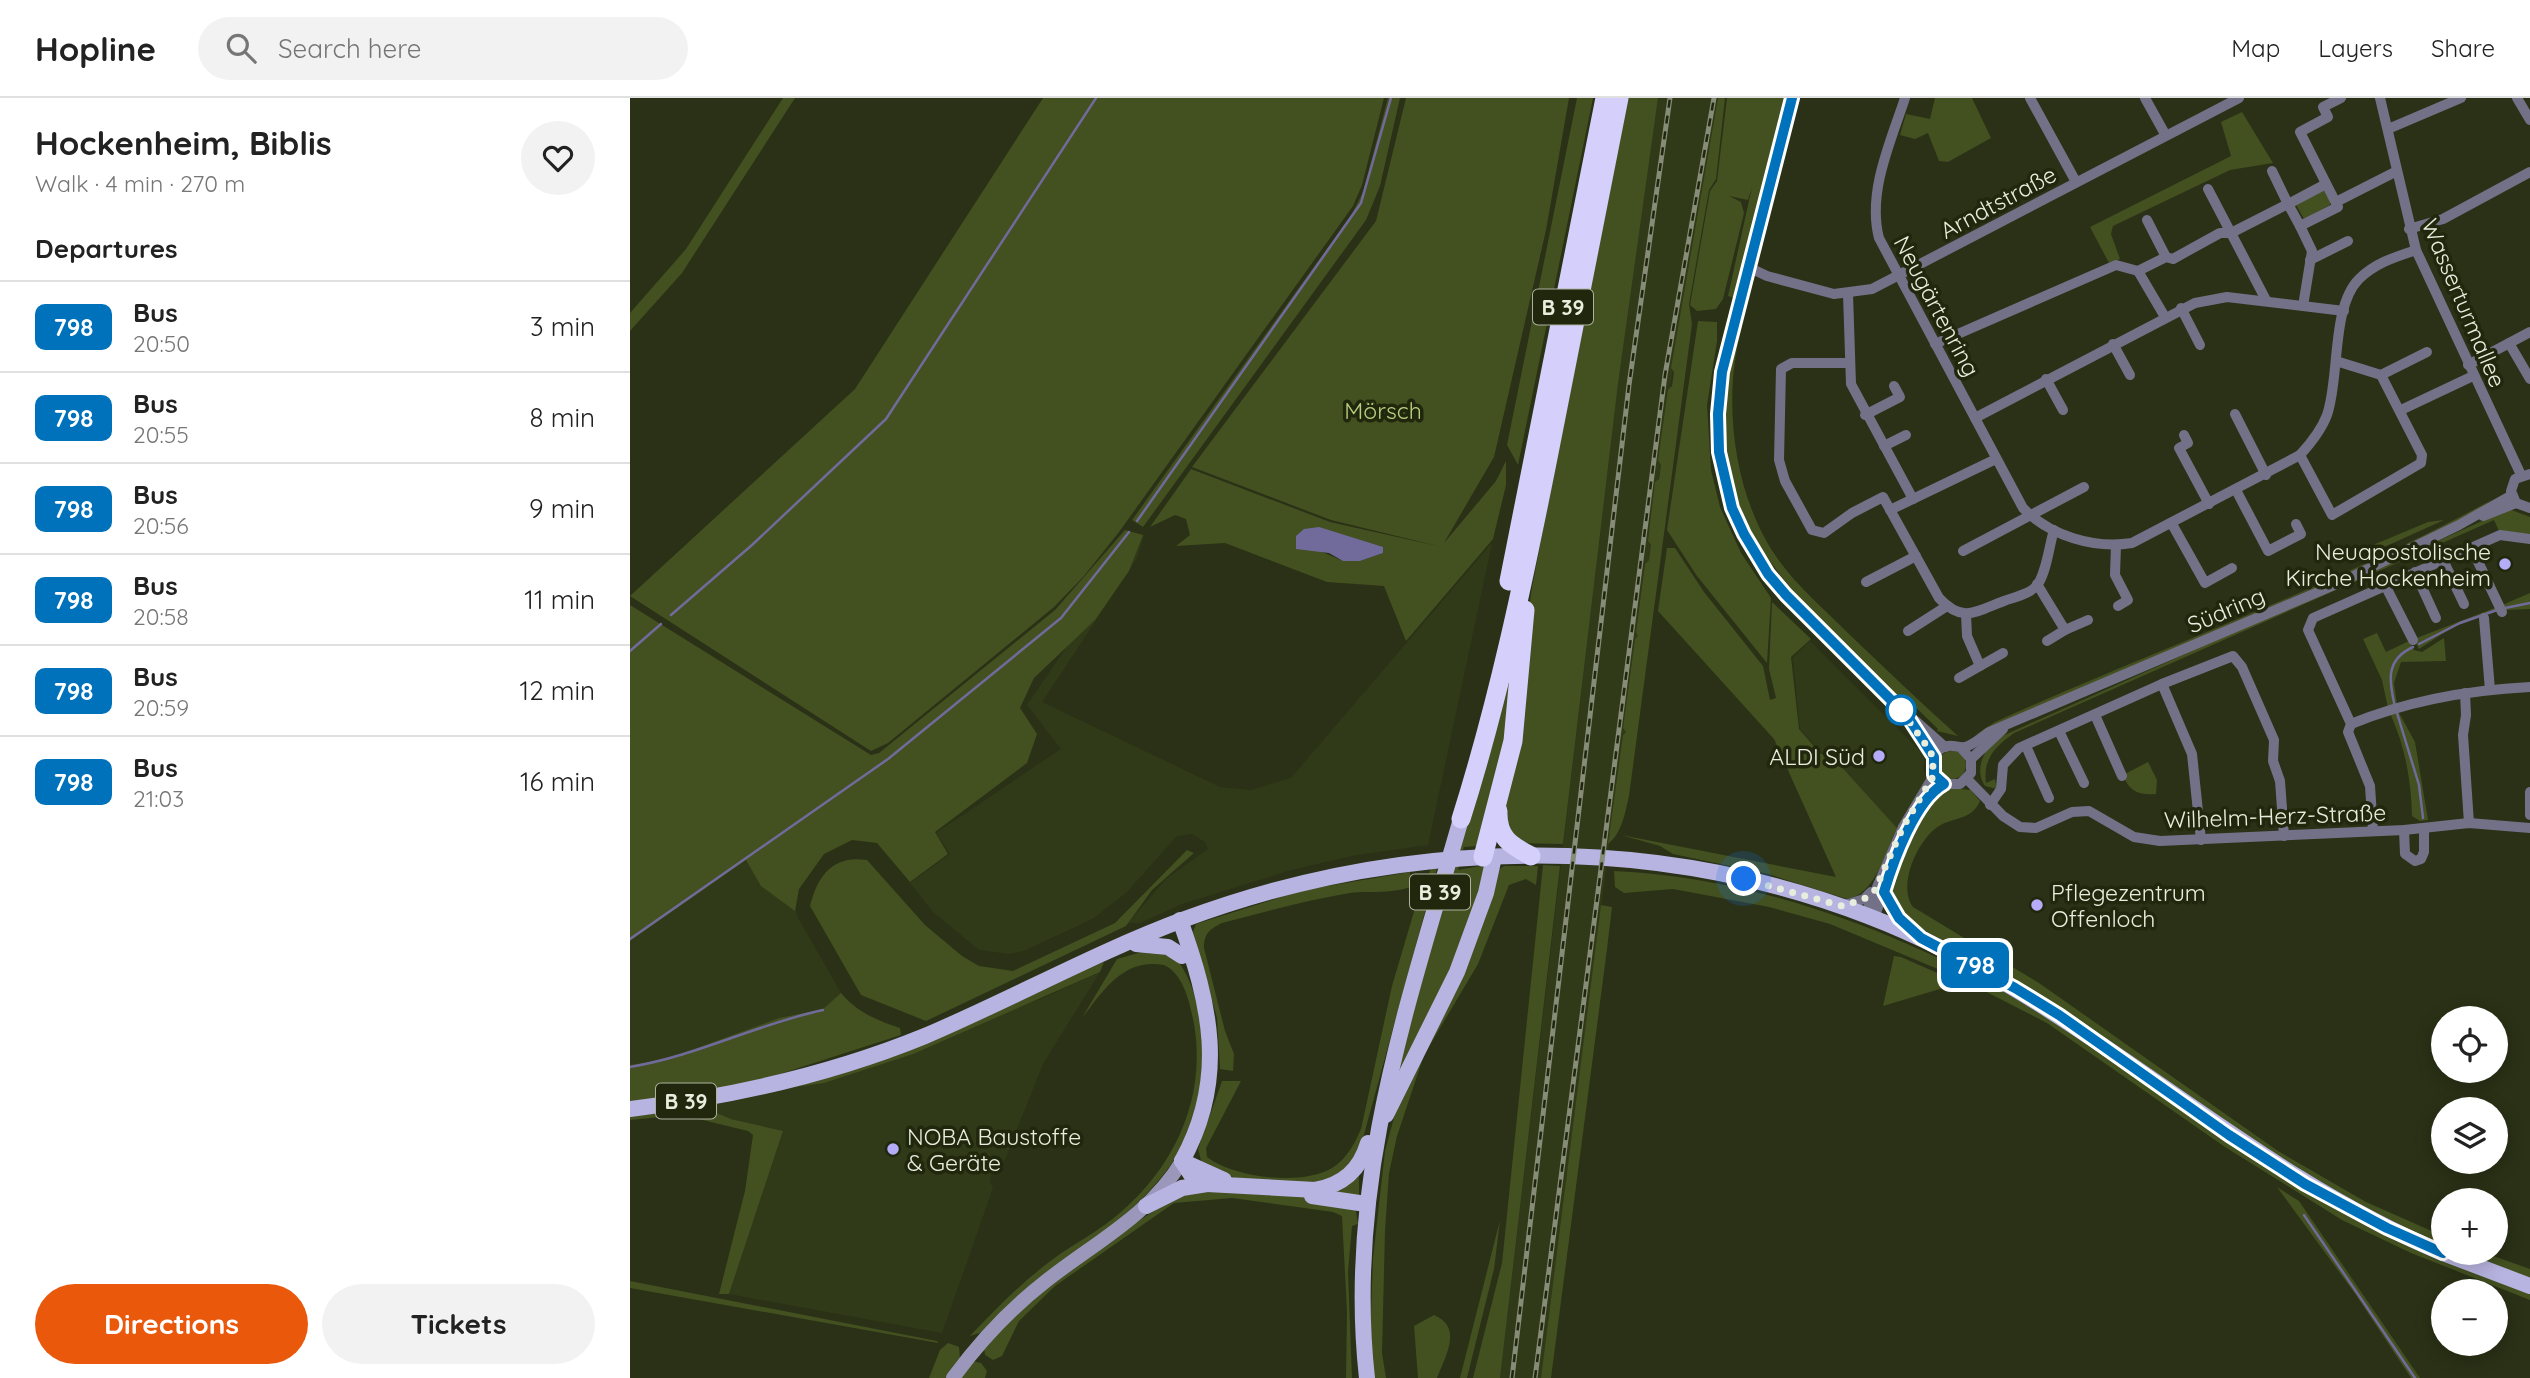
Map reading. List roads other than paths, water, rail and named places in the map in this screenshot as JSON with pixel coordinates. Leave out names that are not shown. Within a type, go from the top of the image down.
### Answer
[{"type":"highway","name":"B 39","points":[[1461,819],[1605,98]]},
{"type":"highway","name":"B 39","points":[[1461,819],[1493,709],[1535,524],[1619,98]]},
{"type":"highway","name":"B 39","points":[[1484,857],[1516,719],[1535,524]]},
{"type":"highway","name":"B 39","points":[[1498,803],[1499,832],[1505,841],[1531,856]]},
{"type":"main road","name":"B 39","points":[[1182,1161],[1239,1185],[1296,1191],[1328,1188],[1349,1176],[1362,1160],[1381,1108],[1461,819]]},
{"type":"main road","points":[[1377,1129],[1457,972],[1482,906],[1484,857],[1531,856],[1673,864],[1724,874],[1842,906],[1921,938],[2004,981],[2059,1015],[2220,1129],[2305,1184],[2387,1228],[2431,1248]]},
{"type":"main road","name":"B 39","points":[[630,1109],[771,1084],[871,1055],[922,1037],[1180,920],[1306,882],[1414,862],[1484,857]]},
{"type":"main road","points":[[1180,920],[1175,938],[1205,1002]]},
{"type":"main road","points":[[1180,920],[1203,986],[1211,1040],[1210,1075],[1198,1126],[1182,1161],[1192,1176],[1207,1184]]},
{"type":"main road","name":"B 39","points":[[1126,944],[1152,943],[1168,947],[1182,956]]},
{"type":"main road","points":[[1367,1378],[1362,1290],[1366,1204],[1381,1108]]},
{"type":"main road","points":[[1146,1206],[1182,1188],[1207,1184],[1239,1185]]},
{"type":"main road","points":[[1296,1191],[1366,1204]]},
{"type":"main road","points":[[2475,1265],[2530,1286]]},
{"type":"street","points":[[1792,98],[1718,398],[1719,452],[1732,508],[1755,554],[1786,595],[1908,717],[1945,747],[1934,757]]},
{"type":"street","name":"Neugärtenring","points":[[1905,98],[1879,183],[1874,212],[1879,237],[2023,508],[2032,517],[2054,530],[2098,544],[2132,543],[2300,455],[2315,438],[2327,414],[2344,311],[2353,287],[2365,274],[2383,262],[2416,250]]},
{"type":"street","points":[[2030,98],[2076,182]]},
{"type":"street","points":[[2145,98],[2165,134]]},
{"type":"street","name":"Arndtstraße","points":[[1747,272],[1753,280],[1767,276],[1834,294],[1872,289],[2165,134],[2239,98]]},
{"type":"street","points":[[2300,226],[2338,207],[2300,132],[2328,117],[2323,107],[2342,98]]},
{"type":"street","name":"Wasserturmallee","points":[[2380,98],[2416,250],[2470,370],[2526,474]]},
{"type":"street","points":[[2388,129],[2461,98]]},
{"type":"street","points":[[2518,98],[2530,120]]},
{"type":"street","points":[[2272,171],[2312,251],[2304,306]]},
{"type":"street","points":[[2336,202],[2397,171]]},
{"type":"street","points":[[2409,229],[2442,219],[2530,172]]},
{"type":"street","points":[[1935,344],[2116,265],[2138,271],[2166,257],[2172,258],[2221,233],[2231,233],[2326,184]]},
{"type":"street","points":[[2208,189],[2266,300]]},
{"type":"street","points":[[2147,220],[2166,257]]},
{"type":"street","points":[[2310,260],[2348,242]]},
{"type":"street","points":[[2138,271],[2165,317]]},
{"type":"street","points":[[1848,294],[1848,363],[1851,384],[1865,415],[1913,499]]},
{"type":"street","points":[[1975,418],[2165,317],[2208,300],[2227,297],[2266,300],[2344,311]]},
{"type":"street","points":[[2181,309],[2200,345]]},
{"type":"street","points":[[2401,410],[2530,331]]},
{"type":"street","points":[[2509,343],[2529,375]]},
{"type":"street","points":[[2113,344],[2130,375]]},
{"type":"street","points":[[2381,375],[2427,352]]},
{"type":"street","points":[[2300,455],[2332,515],[2421,463],[2422,454],[2381,375],[2336,361]]},
{"type":"street","points":[[1848,363],[1783,366],[1779,387],[1782,471],[1809,526],[1819,534],[1883,497],[1947,606],[1966,614],[1980,613],[2023,595],[2037,584],[2054,530]]},
{"type":"street","points":[[2046,379],[2063,410]]},
{"type":"street","points":[[1865,415],[1900,397],[1894,386]]},
{"type":"street","points":[[2235,414],[2266,475]]},
{"type":"street","points":[[1884,446],[1906,435]]},
{"type":"street","points":[[2184,435],[2188,443],[2179,448],[2209,505]]},
{"type":"street","points":[[1890,510],[1996,459]]},
{"type":"street","points":[[2526,474],[2512,484],[2514,499],[2530,508]]},
{"type":"street","points":[[1963,551],[2032,517],[2084,487]]},
{"type":"street","points":[[2236,490],[2268,551],[2301,534],[2296,524]]},
{"type":"street","name":"Südring","points":[[1945,747],[1961,748],[2006,726],[2319,592],[2514,499]]},
{"type":"street","points":[[2172,524],[2205,583],[2232,568]]},
{"type":"street","points":[[2372,831],[2370,786],[2348,732],[2351,724],[2308,630],[2309,622],[2385,585],[2505,534],[2530,539]]},
{"type":"street","points":[[2116,545],[2115,575],[2127,600],[2118,606]]},
{"type":"street","points":[[2471,547],[2502,612]]},
{"type":"street","points":[[1866,582],[1916,556]]},
{"type":"street","points":[[2443,560],[2464,604]]},
{"type":"street","points":[[2415,572],[2436,618]]},
{"type":"street","points":[[2037,584],[2065,630]]},
{"type":"street","points":[[2385,585],[2413,640]]},
{"type":"street","points":[[1908,631],[1947,606]]},
{"type":"street","points":[[1966,614],[1967,636],[1980,666]]},
{"type":"street","points":[[2484,618],[2490,690]]},
{"type":"street","points":[[2047,640],[2088,620]]},
{"type":"street","points":[[1959,678],[2003,653]]},
{"type":"street","points":[[1990,805],[2001,789],[2003,765],[2014,753],[2162,684],[2233,656],[2242,667],[2274,740],[2273,761],[2280,781],[2284,835]]},
{"type":"street","points":[[2162,684],[2192,754],[2201,840]]},
{"type":"street","points":[[2351,724],[2378,713],[2465,693],[2530,687]]},
{"type":"street","points":[[2465,693],[2463,735],[2469,823]]},
{"type":"street","points":[[2095,715],[2122,776]]},
{"type":"street","points":[[1869,916],[1903,827],[1934,775],[1934,757],[1908,717]]},
{"type":"street","name":"Südring","points":[[1971,759],[2006,726]]},
{"type":"street","points":[[2059,731],[2084,783]]},
{"type":"street","points":[[2026,746],[2049,798]]},
{"type":"street","points":[[1934,775],[1944,784],[1952,786],[1967,779],[1972,766],[1971,759],[1961,748]]},
{"type":"street","name":"Wilhelm-Herz-Straße","points":[[1967,779],[1990,805],[2020,827],[2036,828],[2080,810],[2089,811],[2134,837],[2160,841],[2404,830],[2469,823],[2529,828]]},
{"type":"street","points":[[1842,906],[1879,891],[1919,813],[1933,793],[1944,784]]},
{"type":"street","points":[[2529,828],[2530,792]]},
{"type":"street","name":"Wilhelm-Herz-Straße","points":[[2404,830],[2405,854],[2415,860],[2421,859],[2424,852],[2424,828]]},
{"type":"street","points":[[1879,891],[1899,918],[1921,938]]},
{"type":"street","points":[[953,1378],[1016,1305],[1146,1206],[1182,1161]]},
{"type":"waterway","points":[[671,615],[752,545],[886,419],[1096,98]]},
{"type":"waterway","points":[[1137,521],[1361,203],[1391,98]]},
{"type":"waterway","points":[[630,939],[888,759],[1061,618],[1129,532]]},
{"type":"waterway","points":[[2505,608],[2530,603]]},
{"type":"waterway","points":[[2419,644],[2460,623],[2497,610]]},
{"type":"waterway","points":[[630,651],[661,624]]},
{"type":"waterway","points":[[2395,707],[2391,688],[2393,665],[2404,652],[2413,647]]},
{"type":"waterway","points":[[2397,713],[2419,785],[2423,818]]},
{"type":"waterway","points":[[630,1067],[679,1055],[774,1023],[823,1010]]},
{"type":"waterway","points":[[2304,1215],[2415,1378]]},
{"type":"railway","points":[[1512,1378],[1629,385],[1670,98]]},
{"type":"railway","points":[[1535,1378],[1665,375],[1714,98]]},
{"type":"place","name":"Neuapostolische Kirche Hockenheim","points":[[2505,564]]},
{"type":"place","name":"ALDI Süd","points":[[1879,756]]},
{"type":"place","name":"Pflegezentrum Offenloch","points":[[2037,905]]},
{"type":"place","name":"NOBA Baustoffe & Geräte","points":[[893,1149]]},
{"type":"park label","name":"Mörsch","points":[[1383,410]]}]
